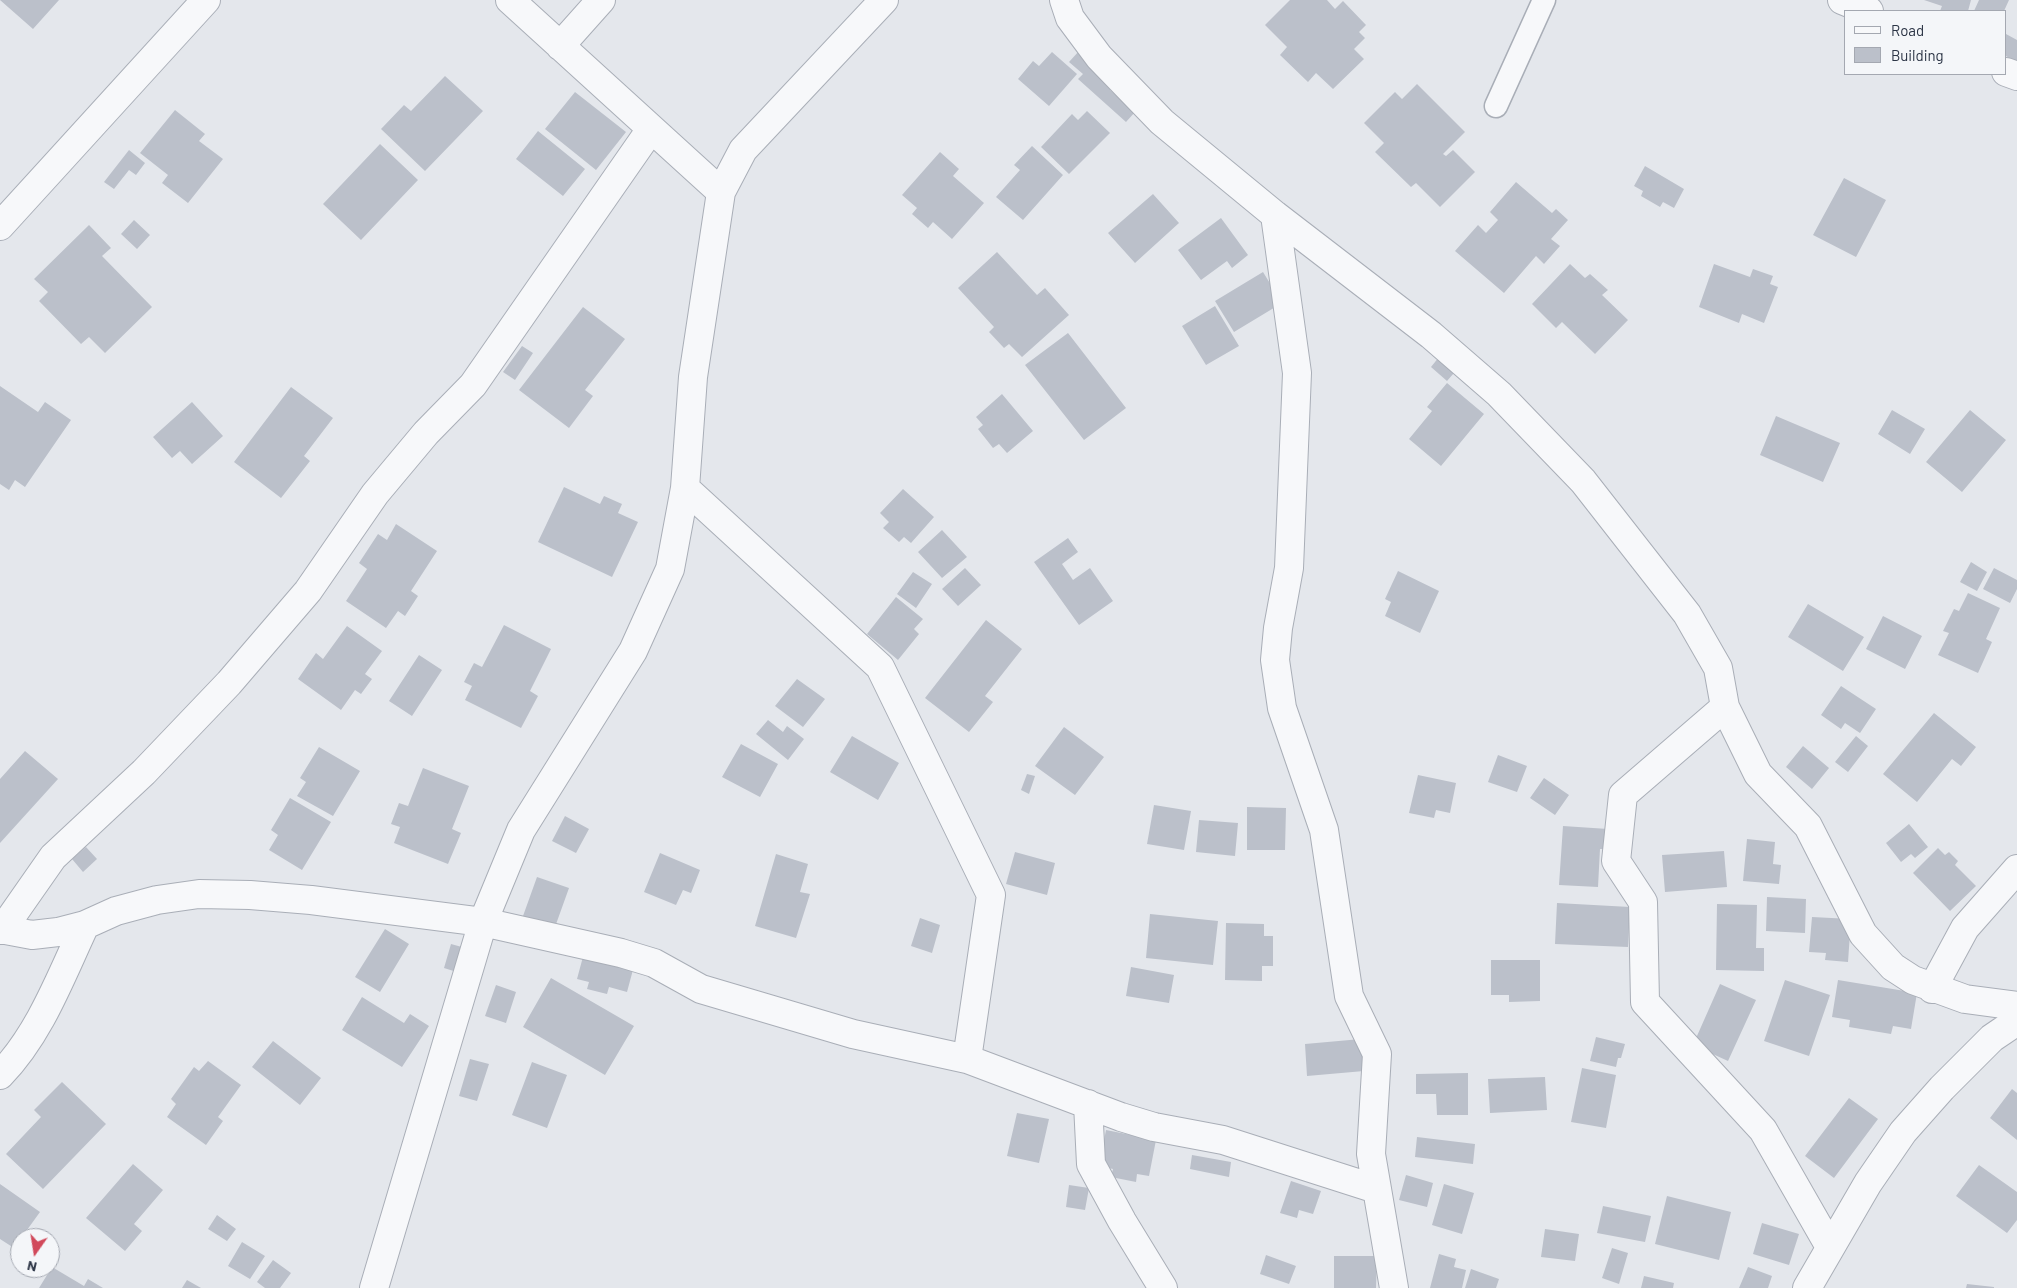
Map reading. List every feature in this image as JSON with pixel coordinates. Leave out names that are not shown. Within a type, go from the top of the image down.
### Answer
[{"type":"street","points":[[0,226],[206,0]]},
{"type":"street","points":[[510,0],[721,192]]},
{"type":"street","points":[[560,46],[601,0]]},
{"type":"street","points":[[374,1288],[483,922],[521,830],[633,651],[670,569],[685,488],[694,377],[721,192],[743,150],[884,0]]},
{"type":"street","points":[[1064,0],[1070,18],[1099,57],[1162,122],[1275,216],[1437,340],[1499,394],[1584,481],[1687,614],[1718,668],[1725,707],[1758,774],[1808,826],[1863,934],[1893,968],[1912,980],[1932,989],[1965,999],[2017,1006]]},
{"type":"street","points":[[1842,0],[1867,10]]},
{"type":"street","points":[[651,129],[473,385],[426,433],[375,494],[308,591],[216,697],[144,772],[53,857],[1,929],[32,934],[58,932],[84,925],[116,911],[156,900],[199,894],[250,895],[311,900],[483,922],[654,963],[701,988],[853,1034],[967,1059],[1154,1127],[1223,1140],[1376,1189]]},
{"type":"street","points":[[1275,216],[1297,373],[1289,568],[1278,628],[1275,660],[1282,708],[1324,830],[1349,996],[1377,1054],[1371,1154],[1394,1288]]},
{"type":"street","points":[[685,488],[880,667],[991,895],[967,1059]]},
{"type":"street","points":[[1725,707],[1623,795],[1616,861],[1643,902],[1645,1002],[1763,1130],[1830,1247]]},
{"type":"street","points":[[1932,989],[1965,928],[2017,868]]},
{"type":"street","points":[[0,1075],[11,1064],[48,1007],[84,925]]},
{"type":"street","points":[[1807,1288],[1868,1183],[1903,1132],[1942,1088],[1992,1038],[2017,1020]]},
{"type":"street","points":[[1088,1104],[1092,1164],[1122,1221],[1163,1288]]},
{"type":"lane","points":[[1496,106],[1544,0]]},
{"type":"building","points":[[0,0],[59,0],[33,29]]},
{"type":"building","points":[[1290,0],[1327,0],[1335,9],[1343,1],[1366,25],[1359,32],[1365,38],[1354,49],[1364,59],[1333,89],[1316,73],[1308,82],[1280,55],[1287,47],[1265,25]]},
{"type":"building","points":[[1924,0],[1971,0],[1968,10],[1940,10],[1942,6]]},
{"type":"building","points":[[1979,0],[2009,0],[2004,10],[1974,10]]},
{"type":"building","points":[[2007,35],[2017,40],[2017,63],[2007,57]]},
{"type":"building","points":[[1079,51],[1115,84],[1110,90],[1135,112],[1126,122],[1078,79],[1083,74],[1069,62]]},
{"type":"building","points":[[1052,52],[1077,74],[1049,106],[1018,79],[1033,61],[1039,66]]},
{"type":"building","points":[[445,76],[483,111],[425,171],[381,129],[404,105],[411,111]]},
{"type":"building","points":[[1417,84],[1465,132],[1443,154],[1446,156],[1453,150],[1475,172],[1440,207],[1416,183],[1411,187],[1375,152],[1384,143],[1364,123],[1395,92],[1402,99]]},
{"type":"building","points":[[575,92],[626,132],[596,170],[545,129]]},
{"type":"building","points":[[175,110],[205,134],[199,141],[223,159],[188,203],[162,183],[168,175],[140,153]]},
{"type":"building","points":[[1087,111],[1110,133],[1069,174],[1041,147],[1072,114],[1078,120]]},
{"type":"building","points":[[538,131],[585,169],[563,196],[516,159]]},
{"type":"building","points":[[380,144],[418,180],[361,240],[323,204]]},
{"type":"building","points":[[1032,146],[1063,175],[1023,220],[996,197],[1020,170],[1014,165]]},
{"type":"building","points":[[129,150],[145,163],[136,175],[129,170],[114,189],[104,182]]},
{"type":"building","points":[[940,152],[959,169],[953,176],[984,203],[952,239],[933,222],[928,228],[912,214],[917,208],[902,195]]},
{"type":"building","points":[[1645,166],[1684,189],[1674,208],[1663,202],[1660,207],[1641,196],[1643,191],[1634,186]]},
{"type":"building","points":[[1844,178],[1886,200],[1856,257],[1813,235]]},
{"type":"building","points":[[1516,182],[1552,213],[1556,209],[1568,220],[1551,239],[1560,246],[1544,264],[1536,256],[1504,293],[1455,251],[1478,225],[1486,233],[1498,220],[1490,212]]},
{"type":"building","points":[[1153,194],[1179,223],[1135,263],[1108,233]]},
{"type":"building","points":[[1221,218],[1248,255],[1232,268],[1227,261],[1201,280],[1178,250]]},
{"type":"building","points":[[134,220],[150,235],[137,249],[121,234]]},
{"type":"building","points":[[89,225],[111,248],[102,256],[152,307],[105,353],[89,337],[81,344],[39,301],[48,292],[34,279]]},
{"type":"building","points":[[997,252],[1037,295],[1045,288],[1069,315],[1022,357],[1009,344],[1004,348],[989,332],[994,327],[958,288]]},
{"type":"building","points":[[1570,264],[1585,278],[1590,274],[1608,290],[1602,295],[1628,320],[1595,354],[1562,322],[1556,328],[1532,304]]},
{"type":"building","points":[[1714,264],[1750,277],[1753,269],[1773,276],[1770,284],[1778,287],[1764,323],[1742,314],[1739,323],[1699,307]]},
{"type":"building","points":[[1263,272],[1282,303],[1234,332],[1215,301]]},
{"type":"building","points":[[1215,306],[1239,346],[1206,365],[1182,326]]},
{"type":"building","points":[[583,307],[625,339],[585,390],[593,396],[569,428],[519,390]]},
{"type":"building","points":[[1068,333],[1126,408],[1084,440],[1025,365]]},
{"type":"building","points":[[522,346],[533,353],[515,380],[503,372]]},
{"type":"building","points":[[1443,352],[1460,366],[1447,381],[1431,367]]},
{"type":"building","points":[[1447,383],[1484,414],[1441,466],[1409,439],[1432,411],[1427,407]]},
{"type":"building","points":[[0,386],[38,412],[45,402],[71,420],[25,487],[15,480],[9,490],[0,484]]},
{"type":"building","points":[[291,387],[333,418],[304,456],[310,461],[281,498],[234,462]]},
{"type":"building","points":[[1002,394],[1033,431],[1007,453],[999,444],[993,448],[978,429],[983,425],[976,417]]},
{"type":"building","points":[[192,402],[223,436],[192,464],[180,451],[172,458],[153,437]]},
{"type":"building","points":[[1892,410],[1925,429],[1910,454],[1878,434]]},
{"type":"building","points":[[1970,410],[2006,440],[1962,492],[1926,462]]},
{"type":"building","points":[[1776,416],[1840,443],[1823,482],[1760,455]]},
{"type":"building","points":[[564,487],[600,504],[604,496],[622,504],[618,513],[638,522],[612,577],[538,542]]},
{"type":"building","points":[[903,489],[934,517],[911,543],[904,537],[899,542],[883,528],[889,522],[880,513]]},
{"type":"building","points":[[396,524],[437,551],[411,591],[418,596],[405,616],[398,611],[386,628],[346,601],[367,569],[359,563],[378,534],[387,540]]},
{"type":"building","points":[[942,530],[967,557],[942,578],[918,552]]},
{"type":"building","points":[[1068,538],[1078,552],[1062,564],[1073,580],[1090,568],[1113,601],[1079,625],[1034,562]]},
{"type":"building","points":[[1971,562],[1987,572],[1977,591],[1960,582]]},
{"type":"building","points":[[965,568],[981,585],[958,606],[942,589]]},
{"type":"building","points":[[1994,568],[2017,580],[2017,589],[2010,603],[1983,589]]},
{"type":"building","points":[[1398,571],[1439,591],[1420,633],[1385,616],[1391,602],[1385,599]]},
{"type":"building","points":[[913,572],[932,584],[916,608],[897,594]]},
{"type":"building","points":[[1968,593],[2000,608],[1986,639],[1992,642],[1978,673],[1938,655],[1949,633],[1943,631],[1954,609],[1959,611]]},
{"type":"building","points":[[896,597],[923,619],[914,629],[919,634],[898,660],[867,634]]},
{"type":"building","points":[[1808,604],[1864,637],[1843,671],[1788,637]]},
{"type":"building","points":[[1883,616],[1922,636],[1905,669],[1866,649]]},
{"type":"building","points":[[986,620],[1022,649],[985,696],[993,702],[969,732],[925,698]]},
{"type":"building","points":[[504,625],[551,649],[530,691],[538,696],[521,728],[465,700],[472,686],[464,682],[474,663],[482,667]]},
{"type":"building","points":[[347,626],[382,651],[365,674],[372,679],[361,694],[355,690],[341,710],[298,679],[316,653],[323,659]]},
{"type":"building","points":[[419,655],[442,670],[412,716],[389,701]]},
{"type":"building","points":[[797,679],[825,699],[803,727],[775,706]]},
{"type":"building","points":[[1841,686],[1876,709],[1860,733],[1845,723],[1841,729],[1821,715]]},
{"type":"building","points":[[1934,713],[1976,747],[1961,766],[1952,759],[1917,802],[1883,774]]},
{"type":"building","points":[[768,720],[783,732],[787,726],[804,739],[788,760],[756,734]]},
{"type":"building","points":[[1064,727],[1104,757],[1075,795],[1035,766]]},
{"type":"building","points":[[852,736],[899,763],[878,800],[830,772]]},
{"type":"building","points":[[1856,736],[1868,746],[1848,772],[1835,762]]},
{"type":"building","points":[[741,744],[778,764],[760,797],[722,777]]},
{"type":"building","points":[[1803,746],[1829,768],[1812,789],[1786,767]]},
{"type":"building","points":[[319,747],[360,771],[333,816],[297,796],[306,782],[300,778]]},
{"type":"building","points":[[25,751],[58,779],[0,843],[0,779]]},
{"type":"building","points":[[1498,755],[1527,766],[1517,792],[1488,782]]},
{"type":"building","points":[[423,768],[469,786],[452,829],[461,833],[448,864],[394,843],[400,827],[391,824],[399,803],[408,806]]},
{"type":"building","points":[[1027,774],[1035,776],[1029,794],[1021,790]]},
{"type":"building","points":[[1418,775],[1456,783],[1450,813],[1436,810],[1434,818],[1409,813]]},
{"type":"building","points":[[1544,778],[1569,795],[1555,815],[1530,798]]},
{"type":"building","points":[[290,798],[331,822],[302,870],[269,850],[278,835],[271,830]]},
{"type":"building","points":[[1154,805],[1191,811],[1184,850],[1147,844]]},
{"type":"building","points":[[1247,807],[1286,808],[1285,850],[1247,850]]},
{"type":"building","points":[[565,816],[589,829],[576,853],[552,841]]},
{"type":"building","points":[[1199,820],[1238,823],[1235,856],[1196,852]]},
{"type":"building","points":[[1909,824],[1928,847],[1915,858],[1911,854],[1901,862],[1886,843]]},
{"type":"building","points":[[1563,826],[1608,829],[1607,849],[1600,849],[1598,887],[1559,885]]},
{"type":"building","points":[[1747,839],[1775,842],[1773,864],[1781,865],[1779,884],[1743,881]]},
{"type":"building","points":[[86,847],[97,859],[83,872],[72,859]]},
{"type":"building","points":[[1938,848],[1945,855],[1949,852],[1958,861],[1955,865],[1976,886],[1950,911],[1913,873]]},
{"type":"building","points":[[1724,851],[1727,887],[1665,892],[1662,855]]},
{"type":"building","points":[[1015,852],[1055,863],[1047,895],[1006,884]]},
{"type":"building","points":[[660,853],[700,870],[691,893],[683,890],[676,905],[644,892]]},
{"type":"building","points":[[776,854],[808,864],[800,892],[810,894],[796,938],[755,926]]},
{"type":"building","points":[[537,877],[569,888],[555,927],[523,916]]},
{"type":"building","points":[[1767,897],[1806,899],[1805,933],[1766,931]]},
{"type":"building","points":[[1557,903],[1630,907],[1628,947],[1555,944]]},
{"type":"building","points":[[1717,904],[1757,905],[1756,948],[1764,948],[1764,971],[1716,970]]},
{"type":"building","points":[[1150,914],[1218,921],[1213,965],[1146,958]]},
{"type":"building","points":[[1812,917],[1851,919],[1848,962],[1825,960],[1826,953],[1809,952]]},
{"type":"building","points":[[920,918],[940,925],[932,953],[911,946]]},
{"type":"building","points":[[1226,923],[1264,924],[1264,936],[1273,936],[1273,966],[1262,966],[1262,981],[1225,980]]},
{"type":"building","points":[[385,929],[409,944],[380,992],[355,977]]},
{"type":"building","points":[[451,944],[469,949],[463,974],[444,968]]},
{"type":"building","points":[[584,953],[634,966],[627,992],[609,987],[607,994],[587,989],[589,982],[577,979]]},
{"type":"building","points":[[1491,960],[1540,960],[1540,1001],[1509,1002],[1509,995],[1491,995]]},
{"type":"building","points":[[1131,967],[1174,975],[1169,1003],[1126,996]]},
{"type":"building","points":[[551,978],[634,1026],[605,1075],[523,1027]]},
{"type":"building","points":[[1785,980],[1830,995],[1809,1056],[1764,1041]]},
{"type":"building","points":[[1838,980],[1917,993],[1911,1029],[1893,1026],[1891,1034],[1849,1027],[1850,1020],[1832,1017]]},
{"type":"building","points":[[1720,984],[1756,1000],[1728,1061],[1693,1045]]},
{"type":"building","points":[[496,985],[516,992],[506,1023],[485,1016]]},
{"type":"building","points":[[362,997],[404,1023],[410,1014],[429,1026],[402,1067],[342,1030]]},
{"type":"building","points":[[1596,1037],[1625,1044],[1616,1067],[1590,1061]]},
{"type":"building","points":[[1361,1039],[1364,1071],[1307,1076],[1305,1044]]},
{"type":"building","points":[[273,1041],[321,1078],[300,1105],[252,1067]]},
{"type":"building","points":[[470,1059],[489,1064],[477,1101],[459,1096]]},
{"type":"building","points":[[208,1061],[241,1085],[218,1117],[223,1121],[206,1145],[167,1117],[176,1104],[171,1099],[194,1067],[199,1071]]},
{"type":"building","points":[[532,1062],[567,1075],[547,1128],[512,1115]]},
{"type":"building","points":[[1582,1068],[1616,1075],[1606,1128],[1571,1122]]},
{"type":"building","points":[[1468,1073],[1468,1115],[1437,1115],[1436,1094],[1416,1094],[1416,1074]]},
{"type":"building","points":[[1545,1077],[1547,1110],[1490,1113],[1488,1079]]},
{"type":"building","points":[[62,1082],[106,1124],[43,1189],[6,1154],[41,1117],[34,1110]]},
{"type":"building","points":[[2012,1089],[2017,1093],[2017,1140],[1990,1118]]},
{"type":"building","points":[[1849,1098],[1878,1119],[1834,1178],[1805,1156]]},
{"type":"building","points":[[1017,1113],[1049,1119],[1039,1163],[1007,1156]]},
{"type":"building","points":[[1106,1130],[1156,1140],[1149,1176],[1137,1174],[1136,1182],[1111,1177],[1113,1169],[1099,1166]]},
{"type":"building","points":[[1417,1137],[1475,1144],[1473,1164],[1415,1157]]},
{"type":"building","points":[[1192,1155],[1231,1162],[1229,1177],[1190,1169]]},
{"type":"building","points":[[133,1164],[163,1190],[134,1224],[142,1231],[125,1251],[86,1218]]},
{"type":"building","points":[[1979,1165],[2017,1192],[2017,1220],[2007,1233],[1956,1196]]},
{"type":"building","points":[[1406,1175],[1433,1183],[1427,1207],[1399,1200]]},
{"type":"building","points":[[1291,1181],[1321,1191],[1313,1214],[1299,1210],[1297,1218],[1280,1213]]},
{"type":"building","points":[[0,1184],[40,1212],[28,1228],[10,1228],[10,1245],[0,1239]]},
{"type":"building","points":[[1444,1184],[1474,1193],[1462,1234],[1432,1225]]},
{"type":"building","points":[[1069,1185],[1089,1188],[1085,1210],[1066,1207]]},
{"type":"building","points":[[1667,1196],[1731,1212],[1719,1260],[1655,1244]]},
{"type":"building","points":[[1603,1206],[1651,1216],[1645,1242],[1597,1233]]},
{"type":"building","points":[[217,1215],[236,1229],[227,1241],[208,1229]]},
{"type":"building","points":[[1762,1223],[1799,1234],[1789,1265],[1753,1254]]},
{"type":"building","points":[[1545,1229],[1579,1234],[1575,1261],[1541,1257]]},
{"type":"building","points":[[242,1242],[265,1256],[250,1279],[228,1266]]},
{"type":"building","points":[[1612,1248],[1628,1253],[1619,1284],[1602,1278]]},
{"type":"building","points":[[1439,1254],[1456,1259],[1454,1267],[1466,1270],[1462,1288],[1430,1288]]},
{"type":"building","points":[[1266,1255],[1296,1266],[1289,1284],[1260,1274]]},
{"type":"building","points":[[1334,1256],[1377,1256],[1376,1288],[1334,1288]]},
{"type":"building","points":[[273,1260],[291,1273],[280,1288],[265,1288],[257,1282]]},
{"type":"building","points":[[1748,1267],[1772,1276],[1768,1288],[1739,1288]]},
{"type":"building","points":[[1471,1269],[1499,1279],[1496,1288],[1465,1288]]},
{"type":"building","points":[[60,1272],[84,1286],[88,1279],[103,1288],[39,1288],[45,1278],[60,1278]]},
{"type":"building","points":[[1644,1276],[1674,1283],[1673,1288],[1641,1288]]},
{"type":"building","points":[[187,1280],[201,1288],[182,1288]]},
{"type":"building","points":[[1967,1284],[1994,1287],[1994,1288],[1966,1288]]}]
